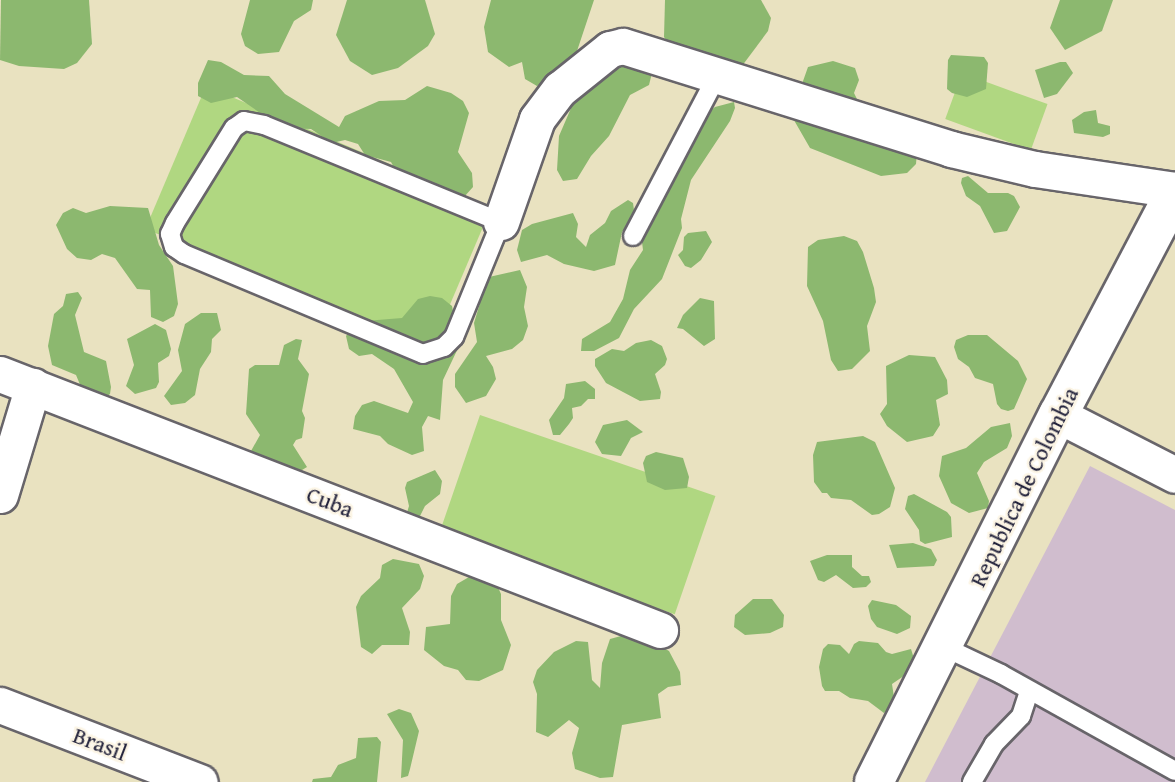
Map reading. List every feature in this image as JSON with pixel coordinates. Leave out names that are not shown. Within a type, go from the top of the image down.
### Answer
[{"type":"street","points":[[501,222],[537,119],[560,89],[610,49],[623,46],[951,149],[1035,169],[1175,191]]},
{"type":"street","name":"Republica de Colombia","points":[[874,782],[1058,415],[1175,191]]},
{"type":"street","name":"Cuba","points":[[0,373],[660,630]]},
{"type":"street","points":[[0,495],[33,386]]},
{"type":"street","points":[[1058,415],[1175,475]]},
{"type":"street","name":"Brasil","points":[[0,705],[200,782]]},
{"type":"lane","points":[[633,236],[718,74]]},
{"type":"lane","points":[[244,121],[264,125],[501,222],[454,337],[444,347],[423,354],[184,254],[174,247],[170,234],[234,128],[244,121]]},
{"type":"lane","points":[[944,647],[1001,674],[1175,771]]},
{"type":"lane","points":[[972,782],[994,744],[1021,716],[1029,692]]},
{"type":"shaded area","points":[[1090,466],[1175,510],[1175,782],[925,782]]},
{"type":"green space","points":[[1,0],[89,0],[92,44],[77,63],[64,69],[19,66],[0,60]]},
{"type":"green space","points":[[250,0],[313,0],[311,10],[294,21],[279,52],[258,54],[245,46],[241,34]]},
{"type":"green space","points":[[347,0],[425,0],[435,34],[428,46],[398,68],[372,75],[350,61],[336,35]]},
{"type":"green space","points":[[491,0],[594,0],[572,66],[561,77],[537,86],[525,79],[522,62],[509,67],[488,52],[484,27]]},
{"type":"green space","points":[[665,0],[761,0],[771,18],[768,31],[736,74],[685,68],[664,37]]},
{"type":"green space","points":[[1060,0],[1113,0],[1102,31],[1065,50],[1050,28]]},
{"type":"green space","points":[[646,55],[654,65],[649,85],[630,95],[609,136],[591,156],[577,179],[563,181],[557,170],[559,136],[578,92],[617,65]]},
{"type":"green space","points":[[951,55],[984,57],[988,63],[986,89],[967,97],[947,89],[948,60]]},
{"type":"green space","points":[[208,60],[221,62],[244,75],[269,76],[285,94],[339,127],[345,116],[379,101],[405,100],[427,86],[451,93],[463,101],[469,113],[458,152],[472,173],[473,187],[464,197],[451,198],[397,173],[391,162],[365,155],[358,144],[345,140],[332,143],[311,129],[282,128],[237,97],[211,103],[198,96],[198,83]]},
{"type":"green space","points":[[833,61],[855,68],[859,80],[854,93],[859,103],[917,152],[916,164],[907,173],[881,176],[810,148],[791,115],[808,67]]},
{"type":"green space","points":[[1066,62],[1073,73],[1057,94],[1044,98],[1035,70]]},
{"type":"green space","points":[[962,73],[1048,104],[1031,150],[945,119]]},
{"type":"green space","points":[[206,86],[491,207],[431,350],[145,229]]},
{"type":"green space","points":[[734,102],[735,108],[730,121],[691,180],[681,219],[682,228],[662,279],[634,309],[619,338],[594,351],[581,351],[582,339],[610,322],[623,299],[630,270],[643,250],[639,218],[682,140],[699,133],[705,115],[715,107]]},
{"type":"green space","points":[[1096,110],[1098,123],[1110,126],[1110,134],[1103,137],[1074,133],[1072,120],[1084,112]]},
{"type":"green space","points":[[968,176],[988,193],[1008,193],[1014,196],[1020,207],[1007,231],[994,233],[980,206],[966,196],[961,183],[962,178]]},
{"type":"green space","points":[[628,200],[633,203],[635,217],[622,232],[615,265],[594,271],[564,264],[547,255],[521,262],[517,250],[522,230],[532,224],[573,213],[578,224],[576,237],[586,247],[590,235],[605,223],[611,211]]},
{"type":"green space","points":[[110,206],[148,208],[159,245],[173,266],[178,304],[174,316],[163,322],[151,317],[150,290],[137,289],[115,258],[102,254],[91,260],[77,258],[67,249],[56,225],[63,213],[73,208],[86,213]]},
{"type":"green space","points":[[706,231],[712,242],[701,260],[691,268],[685,266],[678,255],[683,250],[684,237],[688,233]]},
{"type":"green space","points":[[844,236],[857,241],[863,252],[876,302],[867,326],[870,351],[852,369],[838,371],[831,360],[823,321],[807,286],[808,247],[818,240]]},
{"type":"green space","points":[[520,270],[527,287],[524,307],[528,326],[523,340],[512,349],[486,356],[496,379],[486,396],[466,403],[455,387],[455,374],[477,342],[474,323],[480,303],[480,288],[489,277]]},
{"type":"green space","points":[[78,292],[82,298],[75,315],[84,352],[106,361],[111,387],[110,394],[106,397],[81,387],[76,375],[52,365],[48,346],[54,314],[63,306],[66,294]]},
{"type":"green space","points":[[430,296],[442,298],[452,306],[460,344],[443,380],[440,420],[428,416],[422,427],[424,451],[412,455],[388,444],[380,436],[353,429],[355,416],[362,405],[374,401],[408,413],[413,402],[394,369],[372,354],[359,356],[349,349],[346,336],[353,326],[365,321],[402,318],[418,299]]},
{"type":"green space","points":[[700,298],[714,301],[715,339],[704,346],[683,329],[677,328],[683,315]]},
{"type":"green space","points":[[201,313],[217,313],[221,330],[212,339],[211,352],[200,369],[195,395],[185,403],[171,405],[164,396],[182,371],[178,350],[185,324]]},
{"type":"green space","points":[[155,324],[166,330],[171,349],[169,356],[158,363],[159,382],[156,388],[135,394],[126,386],[134,365],[127,339]]},
{"type":"green space","points":[[968,335],[987,335],[1018,361],[1027,379],[1014,409],[1001,409],[997,404],[993,384],[975,378],[969,367],[958,359],[954,347],[956,340]]},
{"type":"green space","points":[[296,339],[302,340],[298,359],[309,374],[302,411],[305,418],[302,438],[296,440],[293,445],[307,467],[297,473],[264,460],[251,451],[260,435],[246,414],[249,369],[255,365],[279,365],[284,345]]},
{"type":"green space","points":[[651,340],[662,346],[667,359],[665,365],[655,374],[661,392],[660,399],[640,401],[606,383],[595,366],[595,359],[612,349],[624,351],[636,343]]},
{"type":"green space","points":[[909,355],[935,357],[947,380],[948,394],[936,400],[940,425],[933,436],[907,442],[887,426],[880,414],[887,404],[886,366]]},
{"type":"green space","points":[[585,381],[595,389],[595,399],[588,399],[581,406],[572,408],[573,418],[569,424],[560,435],[553,435],[549,420],[564,398],[566,384]]},
{"type":"green space","points":[[480,415],[715,496],[675,614],[439,533]]},
{"type":"green space","points":[[627,420],[643,432],[631,438],[621,456],[602,454],[595,442],[603,425]]},
{"type":"green space","points":[[1010,423],[1012,436],[1007,448],[984,462],[977,473],[989,501],[988,508],[969,513],[951,503],[939,476],[942,456],[966,448],[991,427]]},
{"type":"green space","points":[[863,436],[875,442],[895,488],[890,507],[879,514],[872,515],[851,500],[831,498],[827,493],[822,493],[814,482],[813,455],[817,442]]},
{"type":"green space","points":[[656,452],[683,458],[689,477],[687,488],[665,490],[647,482],[643,463],[646,456]]},
{"type":"green space","points":[[435,470],[442,481],[440,494],[425,506],[419,518],[405,519],[409,506],[405,488],[407,482]]},
{"type":"green space","points":[[914,494],[947,512],[951,517],[952,537],[925,544],[920,541],[919,530],[905,509],[908,496]]},
{"type":"green space","points":[[913,543],[931,549],[937,560],[934,566],[897,568],[889,545]]},
{"type":"green space","points":[[827,555],[852,555],[852,567],[862,576],[869,576],[871,582],[866,587],[853,588],[836,575],[824,582],[818,580],[810,561]]},
{"type":"green space","points":[[393,559],[419,564],[424,576],[420,589],[402,608],[410,632],[409,645],[382,645],[372,654],[361,647],[356,607],[361,596],[380,578],[382,565]]},
{"type":"green space","points":[[469,577],[496,583],[501,594],[501,620],[511,645],[503,670],[479,681],[466,680],[458,670],[444,666],[424,650],[426,627],[450,624],[451,596],[457,584]]},
{"type":"green space","points":[[753,599],[772,599],[784,615],[783,627],[770,633],[745,635],[734,627],[735,615]]},
{"type":"green space","points":[[872,600],[896,605],[911,616],[910,628],[897,634],[877,627],[871,619],[868,606]]},
{"type":"green space","points":[[621,636],[646,638],[669,651],[680,672],[681,685],[668,687],[658,694],[661,718],[622,725],[613,777],[600,778],[575,769],[572,753],[579,728],[569,720],[548,737],[536,732],[537,694],[533,682],[537,670],[554,652],[576,641],[588,642],[592,680],[600,688],[602,663],[610,639]]},
{"type":"green space","points":[[859,641],[878,643],[886,652],[892,654],[911,649],[914,669],[892,684],[895,704],[884,713],[868,701],[850,698],[839,691],[825,691],[822,686],[819,667],[823,649],[828,644],[840,645],[849,654],[854,644]]},
{"type":"green space","points":[[399,709],[411,713],[419,731],[408,776],[401,778],[403,740],[387,714]]},
{"type":"green space","points":[[377,737],[381,742],[377,782],[312,782],[313,779],[331,777],[338,765],[356,758],[358,738]]}]
